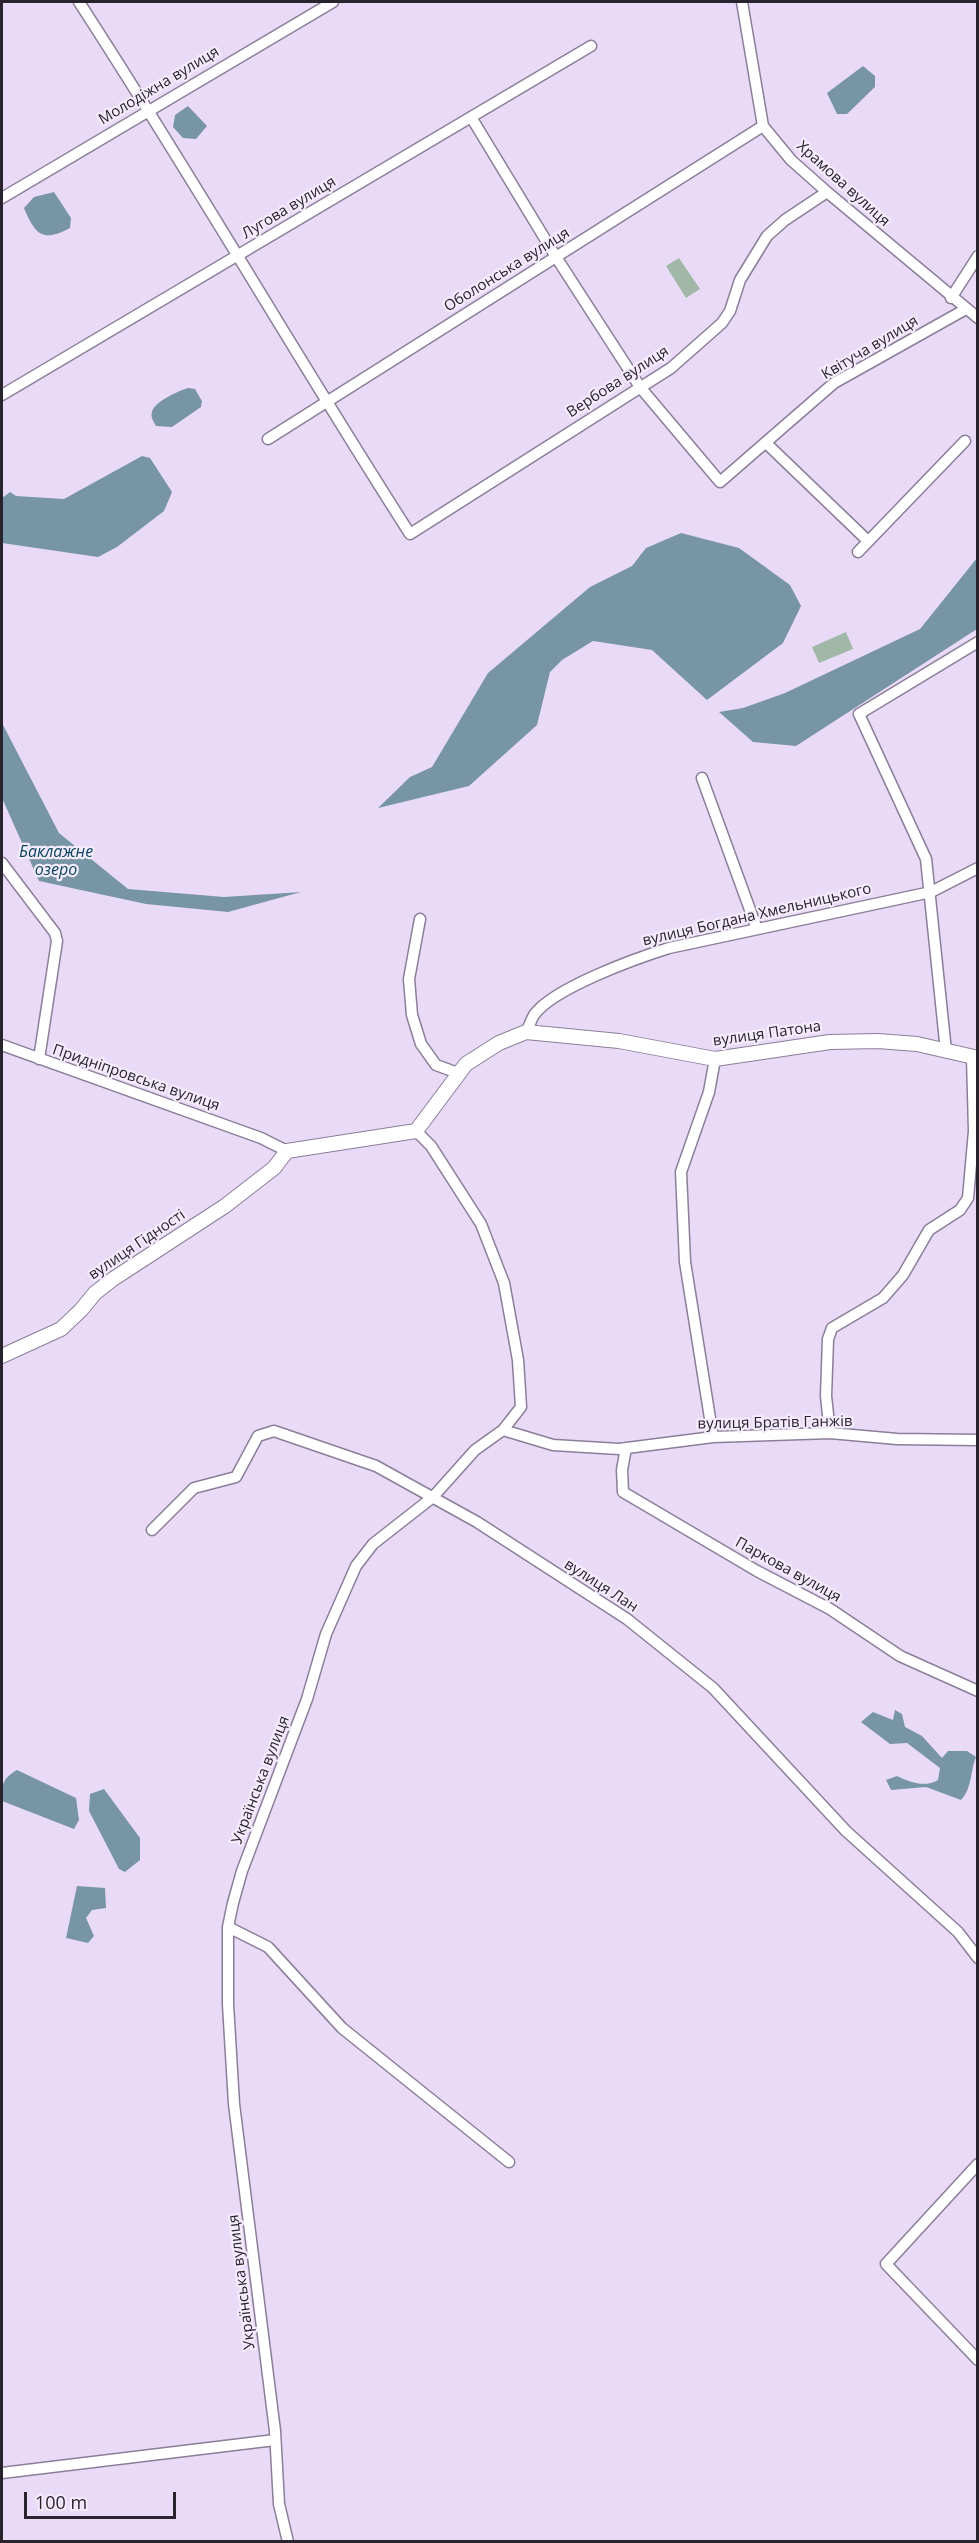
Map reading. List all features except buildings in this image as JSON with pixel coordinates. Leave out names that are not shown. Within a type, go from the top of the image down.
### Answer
[{"type":"street","points":[[81,2],[239,255],[325,402]]},
{"type":"street","name":"Молодіжна вулиця","points":[[2,198],[333,2]]},
{"type":"street","name":"Храмова вулиця","points":[[742,2],[763,126],[791,160],[951,298],[978,318]]},
{"type":"street","name":"Лугова вулиця","points":[[2,395],[591,46]]},
{"type":"street","points":[[471,117],[556,257],[640,387]]},
{"type":"street","name":"Оболонська вулиця","points":[[268,439],[763,126]]},
{"type":"street","name":"Вербова вулиця","points":[[325,402],[410,534],[670,368],[722,323],[730,311],[740,280],[767,236],[785,220],[827,192]]},
{"type":"street","points":[[951,298],[978,255]]},
{"type":"street","name":"Квітуча вулиця","points":[[640,387],[720,482],[834,383],[966,309]]},
{"type":"street","points":[[858,552],[965,441]]},
{"type":"street","points":[[766,443],[868,542]]},
{"type":"street","points":[[946,1051],[926,859],[859,714],[978,642]]},
{"type":"street","points":[[702,778],[757,929]]},
{"type":"street","points":[[2,863],[55,933],[57,941],[39,1059]]},
{"type":"street","name":"вулиця Богдана Хмельницького","points":[[526,1032],[535,1014],[559,995],[614,967],[669,948],[931,892],[978,868]]},
{"type":"street","points":[[420,919],[409,979],[412,1015],[421,1044],[436,1065],[458,1073]]},
{"type":"street","points":[[287,1151],[416,1131],[466,1064],[482,1052],[526,1032]]},
{"type":"street","name":"вулиця Патона","points":[[526,1032],[619,1041],[716,1059],[830,1041],[917,1044],[975,1057]]},
{"type":"street","name":"Придніпровська вулиця","points":[[2,1045],[261,1137],[287,1151]]},
{"type":"street","points":[[830,1433],[826,1396],[828,1339],[832,1328],[883,1298],[903,1275],[929,1230],[960,1210],[968,1198],[974,1131],[975,1057]]},
{"type":"street","points":[[713,1437],[685,1262],[681,1172],[709,1092],[716,1059]]},
{"type":"street","name":"Українська вулиця","points":[[288,2541],[279,2504],[275,2440],[234,2104],[228,2004],[228,1928],[242,1871],[307,1699],[326,1634],[356,1566],[373,1544],[433,1497],[475,1450],[503,1430],[520,1407],[518,1360],[504,1283],[481,1224],[431,1146],[416,1131]]},
{"type":"street","name":"вулиця Гідності","points":[[2,1356],[60,1329],[112,1279],[225,1206],[274,1168],[287,1151]]},
{"type":"street","name":"вулиця Братів Ганжів","points":[[503,1430],[553,1445],[626,1448],[713,1437],[830,1433],[897,1438],[978,1440]]},
{"type":"street","name":"вулиця Лан","points":[[152,1530],[194,1488],[236,1477],[258,1436],[274,1431],[376,1466],[477,1522],[627,1619],[713,1688],[838,1823],[958,1932],[978,1958]]},
{"type":"street","name":"Паркова вулиця","points":[[626,1448],[622,1470],[624,1492],[757,1571],[830,1609],[900,1656],[978,1690]]},
{"type":"street","points":[[228,1928],[268,1947],[342,2028],[509,2162]]},
{"type":"street","points":[[978,2164],[886,2264],[978,2360]]},
{"type":"street","points":[[2,2473],[275,2440]]},
{"type":"green space","points":[[679,258],[700,289],[686,298],[666,266]]},
{"type":"green space","points":[[846,632],[853,649],[819,663],[812,647]]},
{"type":"water","points":[[863,66],[875,76],[875,87],[847,114],[837,114],[827,93]]},
{"type":"water","points":[[188,106],[207,126],[196,139],[183,138],[173,127],[175,115]]},
{"type":"water","points":[[54,192],[71,218],[70,228],[60,233],[46,235],[36,230],[24,208],[34,197]]},
{"type":"water","points":[[188,388],[195,389],[202,401],[201,407],[172,427],[156,426],[152,419],[152,412],[157,404]]},
{"type":"water","points":[[142,456],[150,458],[172,492],[164,511],[117,547],[98,557],[2,543],[2,498],[10,492],[16,496],[64,499]]},
{"type":"water","points":[[681,533],[739,548],[790,585],[801,606],[783,643],[707,700],[652,650],[593,641],[562,660],[550,672],[537,725],[469,786],[378,808],[410,777],[432,767],[488,673],[590,587],[632,566],[646,548]]},
{"type":"water","points":[[977,558],[977,629],[796,746],[753,742],[719,712],[743,708],[785,693],[920,629]]},
{"type":"water","name":"Баклажне озеро","points":[[2,723],[59,833],[128,889],[224,897],[301,892],[228,912],[146,904],[39,881],[2,798]]},
{"type":"water","points":[[895,1710],[902,1714],[905,1727],[922,1736],[942,1758],[948,1751],[967,1751],[976,1757],[969,1786],[961,1800],[926,1787],[891,1790],[886,1780],[897,1776],[912,1782],[928,1784],[938,1780],[940,1768],[907,1743],[890,1744],[861,1722],[873,1712],[893,1720]]},
{"type":"water","points":[[17,1770],[76,1798],[79,1820],[74,1829],[2,1801],[4,1783]]},
{"type":"water","points":[[104,1789],[140,1838],[140,1860],[125,1872],[119,1869],[89,1811],[90,1794]]},
{"type":"water","points":[[77,1886],[105,1888],[106,1908],[92,1910],[86,1918],[94,1936],[88,1943],[66,1938]]}]
